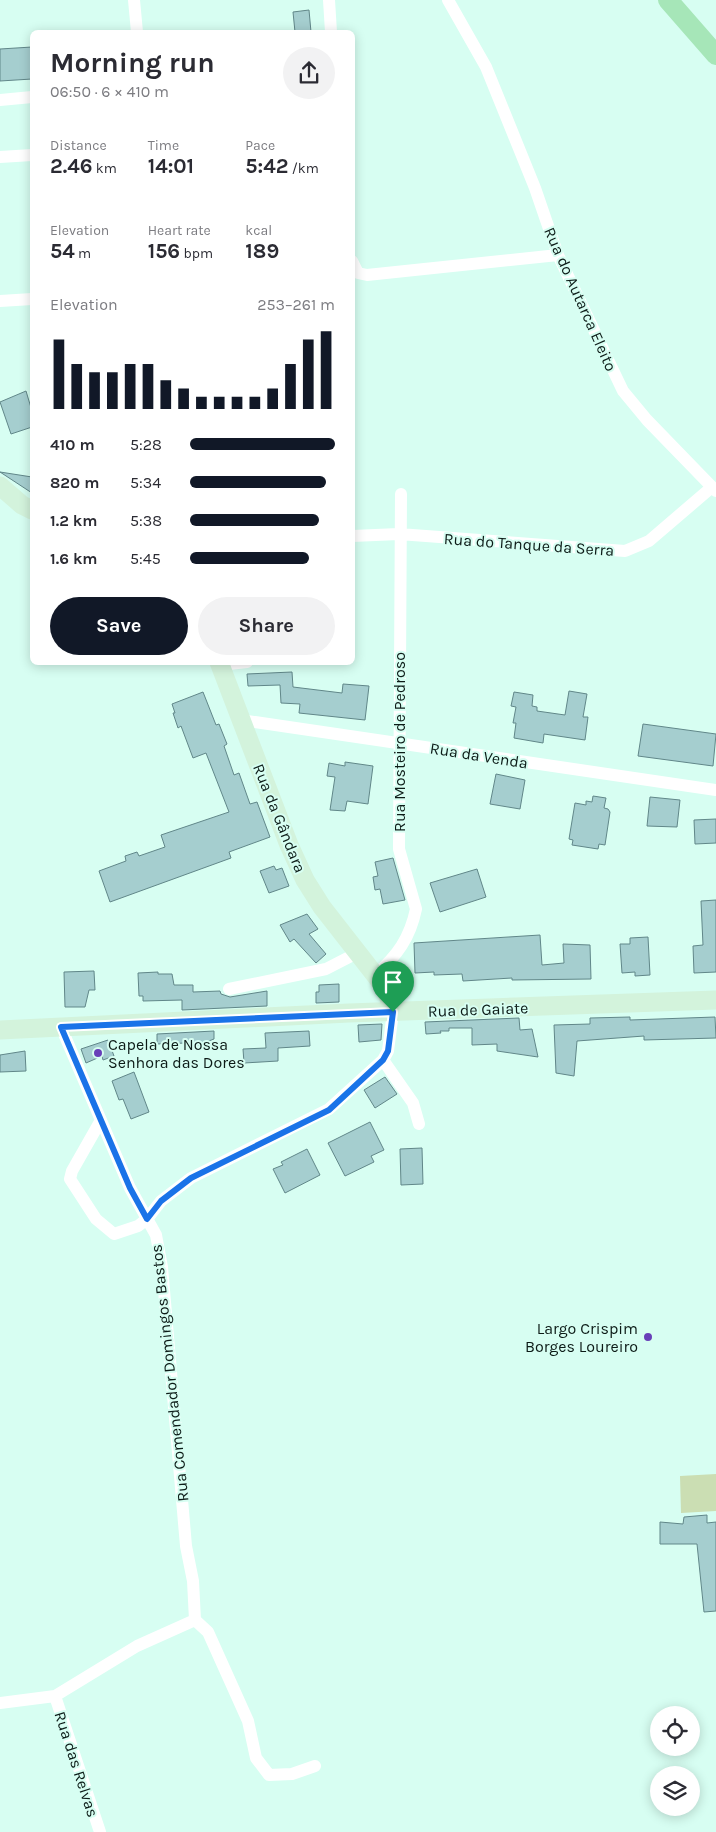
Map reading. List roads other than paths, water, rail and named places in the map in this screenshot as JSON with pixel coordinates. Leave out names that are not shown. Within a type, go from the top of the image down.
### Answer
[{"type":"main road","points":[[668,0],[693,26],[716,55]]},
{"type":"main road","points":[[0,486],[22,505],[30,509]]},
{"type":"main road","name":"Rua da Gândara","points":[[219,665],[288,845],[305,880],[322,907],[376,974],[386,989],[393,1012]]},
{"type":"main road","name":"Rua de Gaiate","points":[[0,1030],[393,1012],[716,1000]]},
{"type":"street","points":[[134,0],[137,30]]},
{"type":"street","points":[[329,0],[331,30]]},
{"type":"street","name":"Rua do Autarca Eleito","points":[[448,0],[486,67],[502,102],[558,254],[624,392],[647,420],[714,489]]},
{"type":"street","points":[[0,100],[30,97]]},
{"type":"street","points":[[0,157],[30,155]]},
{"type":"street","points":[[355,267],[358,273],[367,275],[558,254]]},
{"type":"street","points":[[0,301],[30,299]]},
{"type":"street","name":"Rua do Tanque da Serra","points":[[355,536],[399,534],[625,551],[649,541],[714,489]]},
{"type":"street","name":"Rua Mosteiro de Pedroso","points":[[376,974],[396,957],[414,919],[416,909],[398,849],[400,743],[399,534],[401,494]]},
{"type":"street","name":"Rua da Venda","points":[[241,720],[716,790]]},
{"type":"street","points":[[229,988],[326,969],[359,952]]},
{"type":"street","points":[[101,1120],[72,1171],[70,1179],[96,1219],[114,1234],[138,1226],[147,1219],[161,1201],[191,1178],[329,1110],[383,1060],[388,1051],[393,1012]]},
{"type":"street","name":"Rua Comendador Domingos Bastos","points":[[61,1027],[130,1188],[156,1235],[162,1267],[186,1546],[193,1581],[195,1620]]},
{"type":"street","points":[[383,1060],[413,1103],[419,1124]]},
{"type":"street","points":[[0,1703],[55,1696],[137,1646],[195,1620],[208,1632],[248,1721],[256,1758],[269,1775],[292,1774],[315,1766]]},
{"type":"street","name":"Rua das Relvas","points":[[55,1696],[100,1832]]},
{"type":"place","name":"Capela de Nossa Senhora das Dores","points":[[98,1053]]},
{"type":"place","name":"Largo Crispim Borges Loureiro","points":[[648,1337]]}]
